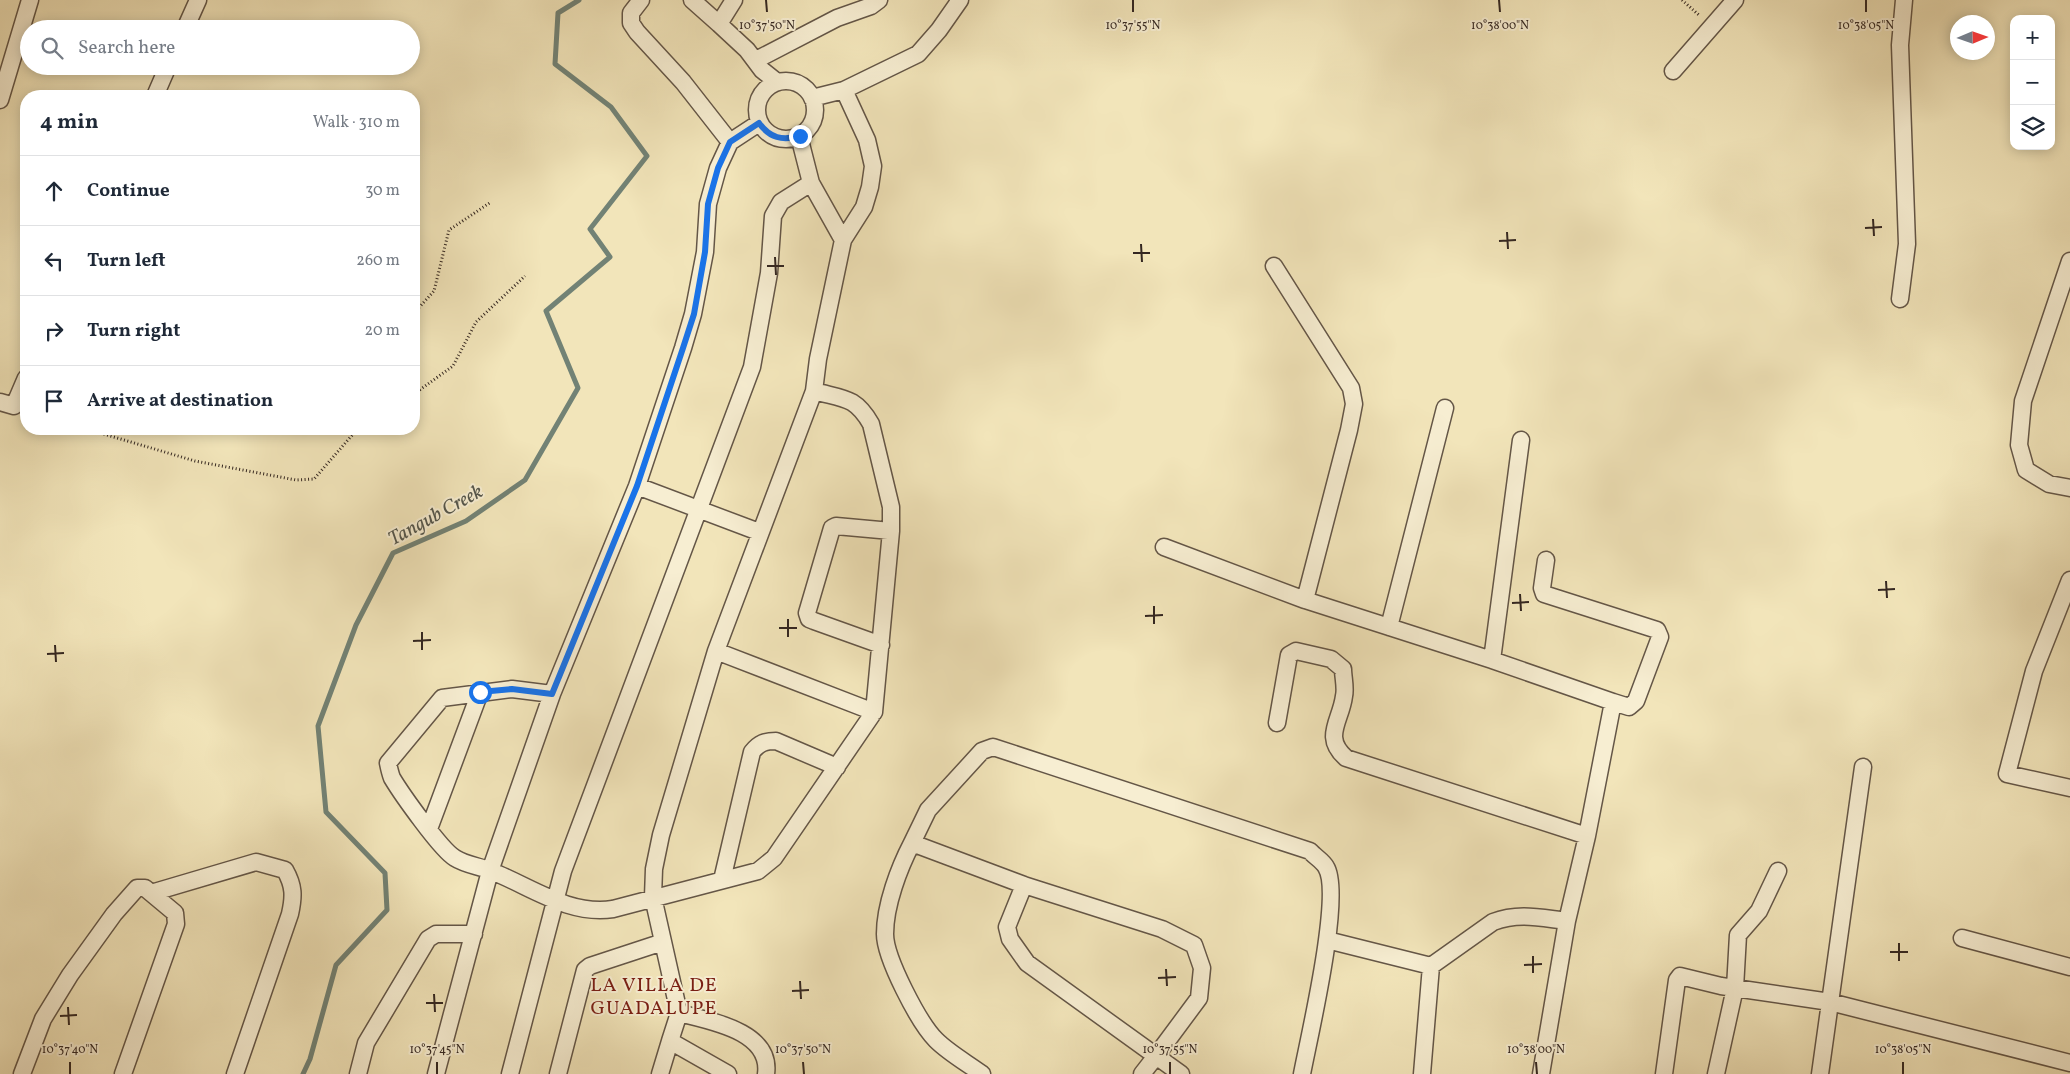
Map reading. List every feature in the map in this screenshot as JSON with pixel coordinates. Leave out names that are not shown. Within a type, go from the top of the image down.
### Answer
[{"type":"street","points":[[24,20],[30,0]]},
{"type":"street","points":[[189,20],[198,0]]},
{"type":"street","points":[[641,0],[631,13],[631,23],[683,82],[730,142]]},
{"type":"street","points":[[692,0],[756,60],[762,70],[777,82]]},
{"type":"street","points":[[719,24],[734,0]]},
{"type":"street","points":[[756,60],[837,18],[871,6],[880,0]]},
{"type":"street","points":[[812,98],[844,90],[918,54],[960,0]]},
{"type":"street","points":[[1673,70],[1735,0]]},
{"type":"street","points":[[1900,299],[1907,244],[1900,45],[1904,0]]},
{"type":"street","points":[[0,100],[20,33]]},
{"type":"street","points":[[158,90],[164,75]]},
{"type":"street","points":[[787,81],[798,83],[806,89],[812,98],[815,106],[812,124],[800,136],[788,140],[776,138],[766,132],[759,123],[756,113],[759,98],[768,86],[777,82],[787,81]]},
{"type":"street","points":[[660,1074],[679,1013],[653,897],[654,869],[661,835],[716,651],[759,532],[814,391],[818,359],[843,240],[864,207],[870,186],[873,166],[867,140],[844,90]]},
{"type":"street","points":[[436,1074],[490,871],[552,694],[637,486],[694,314],[705,252],[708,204],[718,168],[730,142],[759,123]]},
{"type":"street","points":[[800,136],[811,183],[843,240]]},
{"type":"street","points":[[510,1074],[562,872],[752,367],[769,273],[773,216],[781,202],[811,183]]},
{"type":"street","points":[[2070,261],[2023,401],[2019,445],[2026,470],[2050,484],[2070,488]]},
{"type":"street","points":[[1274,266],[1351,388],[1354,404],[1305,600]]},
{"type":"street","points":[[552,694],[512,689],[442,698],[388,763],[391,776],[428,829],[454,858],[490,871],[555,900],[593,911],[613,909],[758,871],[767,865],[874,712],[881,645],[891,531],[890,507],[871,424],[864,411],[854,402],[814,391]]},
{"type":"street","points":[[0,402],[14,406],[20,392]]},
{"type":"street","points":[[1389,627],[1445,408]]},
{"type":"street","points":[[1492,660],[1521,440]]},
{"type":"street","points":[[637,486],[759,532]]},
{"type":"street","points":[[881,645],[809,619],[807,613],[832,528],[836,526],[891,531]]},
{"type":"street","points":[[1164,546],[1305,600],[1629,706],[1636,700],[1660,637],[1659,633],[1657,630],[1544,594],[1542,588],[1546,560]]},
{"type":"street","points":[[2070,580],[2034,671],[2006,774],[2070,788]]},
{"type":"street","points":[[716,651],[874,712]]},
{"type":"street","points":[[1276,723],[1289,656],[1296,651],[1331,659],[1343,669],[1344,696],[1334,729],[1334,742],[1338,751],[1346,758],[1587,836]]},
{"type":"street","points":[[428,829],[480,692]]},
{"type":"street","points":[[1541,1074],[1568,921],[1587,836],[1613,702]]},
{"type":"street","points":[[722,880],[752,752],[757,745],[766,741],[776,741],[837,766]]},
{"type":"street","points":[[982,1074],[936,1039],[909,1000],[888,951],[885,935],[888,911],[900,865],[928,810],[982,750],[993,747],[1310,851],[1326,868],[1332,890],[1327,940],[1302,1074]]},
{"type":"street","points":[[1820,1074],[1864,767]]},
{"type":"street","points":[[912,843],[1024,885],[1162,929],[1194,945],[1202,968],[1198,998],[1142,1074]]},
{"type":"street","points":[[151,893],[256,862],[284,870],[292,883],[294,897],[290,914],[235,1074]]},
{"type":"street","points":[[1716,1074],[1735,988],[1739,932],[1759,911],[1778,871]]},
{"type":"street","points":[[1024,885],[1007,927],[1010,939],[1026,963],[1182,1074]]},
{"type":"street","points":[[22,1074],[43,1019],[70,975],[114,914],[137,888],[145,888],[175,913],[176,924],[123,1074]]},
{"type":"street","points":[[1327,940],[1431,966],[1493,922],[1504,918],[1516,916],[1568,921]]},
{"type":"street","points":[[358,1074],[366,1043],[428,939],[436,934],[474,934]]},
{"type":"street","points":[[1962,938],[2070,967]]},
{"type":"street","points":[[558,1074],[586,970],[590,966],[663,942]]},
{"type":"street","points":[[1422,1074],[1431,966]]},
{"type":"street","points":[[1664,1074],[1678,977],[1680,976],[1735,988],[1830,1002],[2070,1063]]},
{"type":"street","points":[[679,1013],[722,1024],[749,1036],[764,1053],[767,1066],[766,1074]]},
{"type":"street","points":[[670,1041],[728,1074]]},
{"type":"path","points":[[1682,0],[1711,26]]},
{"type":"path","points":[[420,306],[434,291],[448,230],[491,202]]},
{"type":"path","points":[[420,390],[453,366],[476,322],[525,276]]},
{"type":"path","points":[[107,435],[195,461],[296,480],[314,478],[352,435]]},
{"type":"waterway","name":"Tangub Creek","points":[[303,1074],[310,1059],[336,965],[387,910],[385,873],[326,812],[318,726],[356,625],[393,553],[466,521],[525,480],[578,388],[546,311],[610,257],[590,229],[647,156],[611,107],[555,64],[558,13],[579,0]]},
{"type":"district","name":"LA VILLA DE GUADALUPE","points":[[654,998]]},
{"type":"route","points":[[480,692],[512,689],[552,694],[637,486],[694,314],[705,252],[708,204],[718,168],[730,142],[759,123],[766,132],[776,138],[788,140],[800,136]]}]
